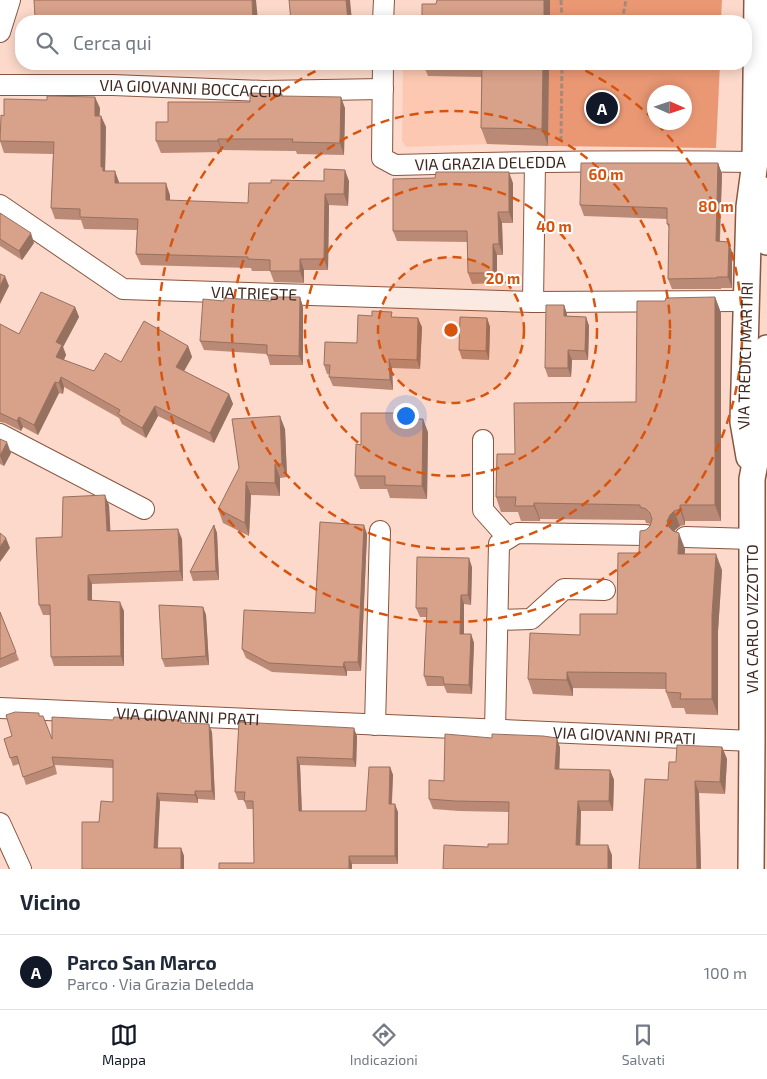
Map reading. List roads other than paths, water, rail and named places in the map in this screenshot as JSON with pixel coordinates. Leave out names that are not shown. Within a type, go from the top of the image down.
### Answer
[{"type":"street","points":[[0,32],[10,0]]},
{"type":"street","points":[[383,15],[384,0]]},
{"type":"street","name":"VIA TREDICI MARTIRI","points":[[756,0],[755,162],[749,208],[758,237],[755,249],[761,354]]},
{"type":"street","name":"VIA GRAZIA DELEDDA","points":[[383,70],[382,158],[395,165],[535,162],[755,162]]},
{"type":"street","name":"VIA GIOVANNI BOCCACCIO","points":[[0,85],[113,85],[264,90],[383,89]]},
{"type":"street","points":[[533,302],[535,162]]},
{"type":"street","name":"VIA TRIESTE","points":[[0,205],[123,289],[533,302],[738,301]]},
{"type":"street","name":"VIA CARLO VIZZOTTO","points":[[751,869],[752,479],[760,437],[761,354]]},
{"type":"street","points":[[0,434],[144,509]]},
{"type":"street","points":[[483,440],[483,510],[508,538]]},
{"type":"street","points":[[375,725],[380,531]]},
{"type":"street","points":[[495,730],[498,544],[517,533],[646,535]]},
{"type":"street","points":[[685,536],[752,539]]},
{"type":"street","points":[[497,620],[531,619],[564,589],[605,590]]},
{"type":"street","name":"VIA GIOVANNI PRATI","points":[[0,708],[752,741]]},
{"type":"street","points":[[0,823],[22,869]]},
{"type":"place","name":"Parco San Marco","points":[[602,108]]}]
